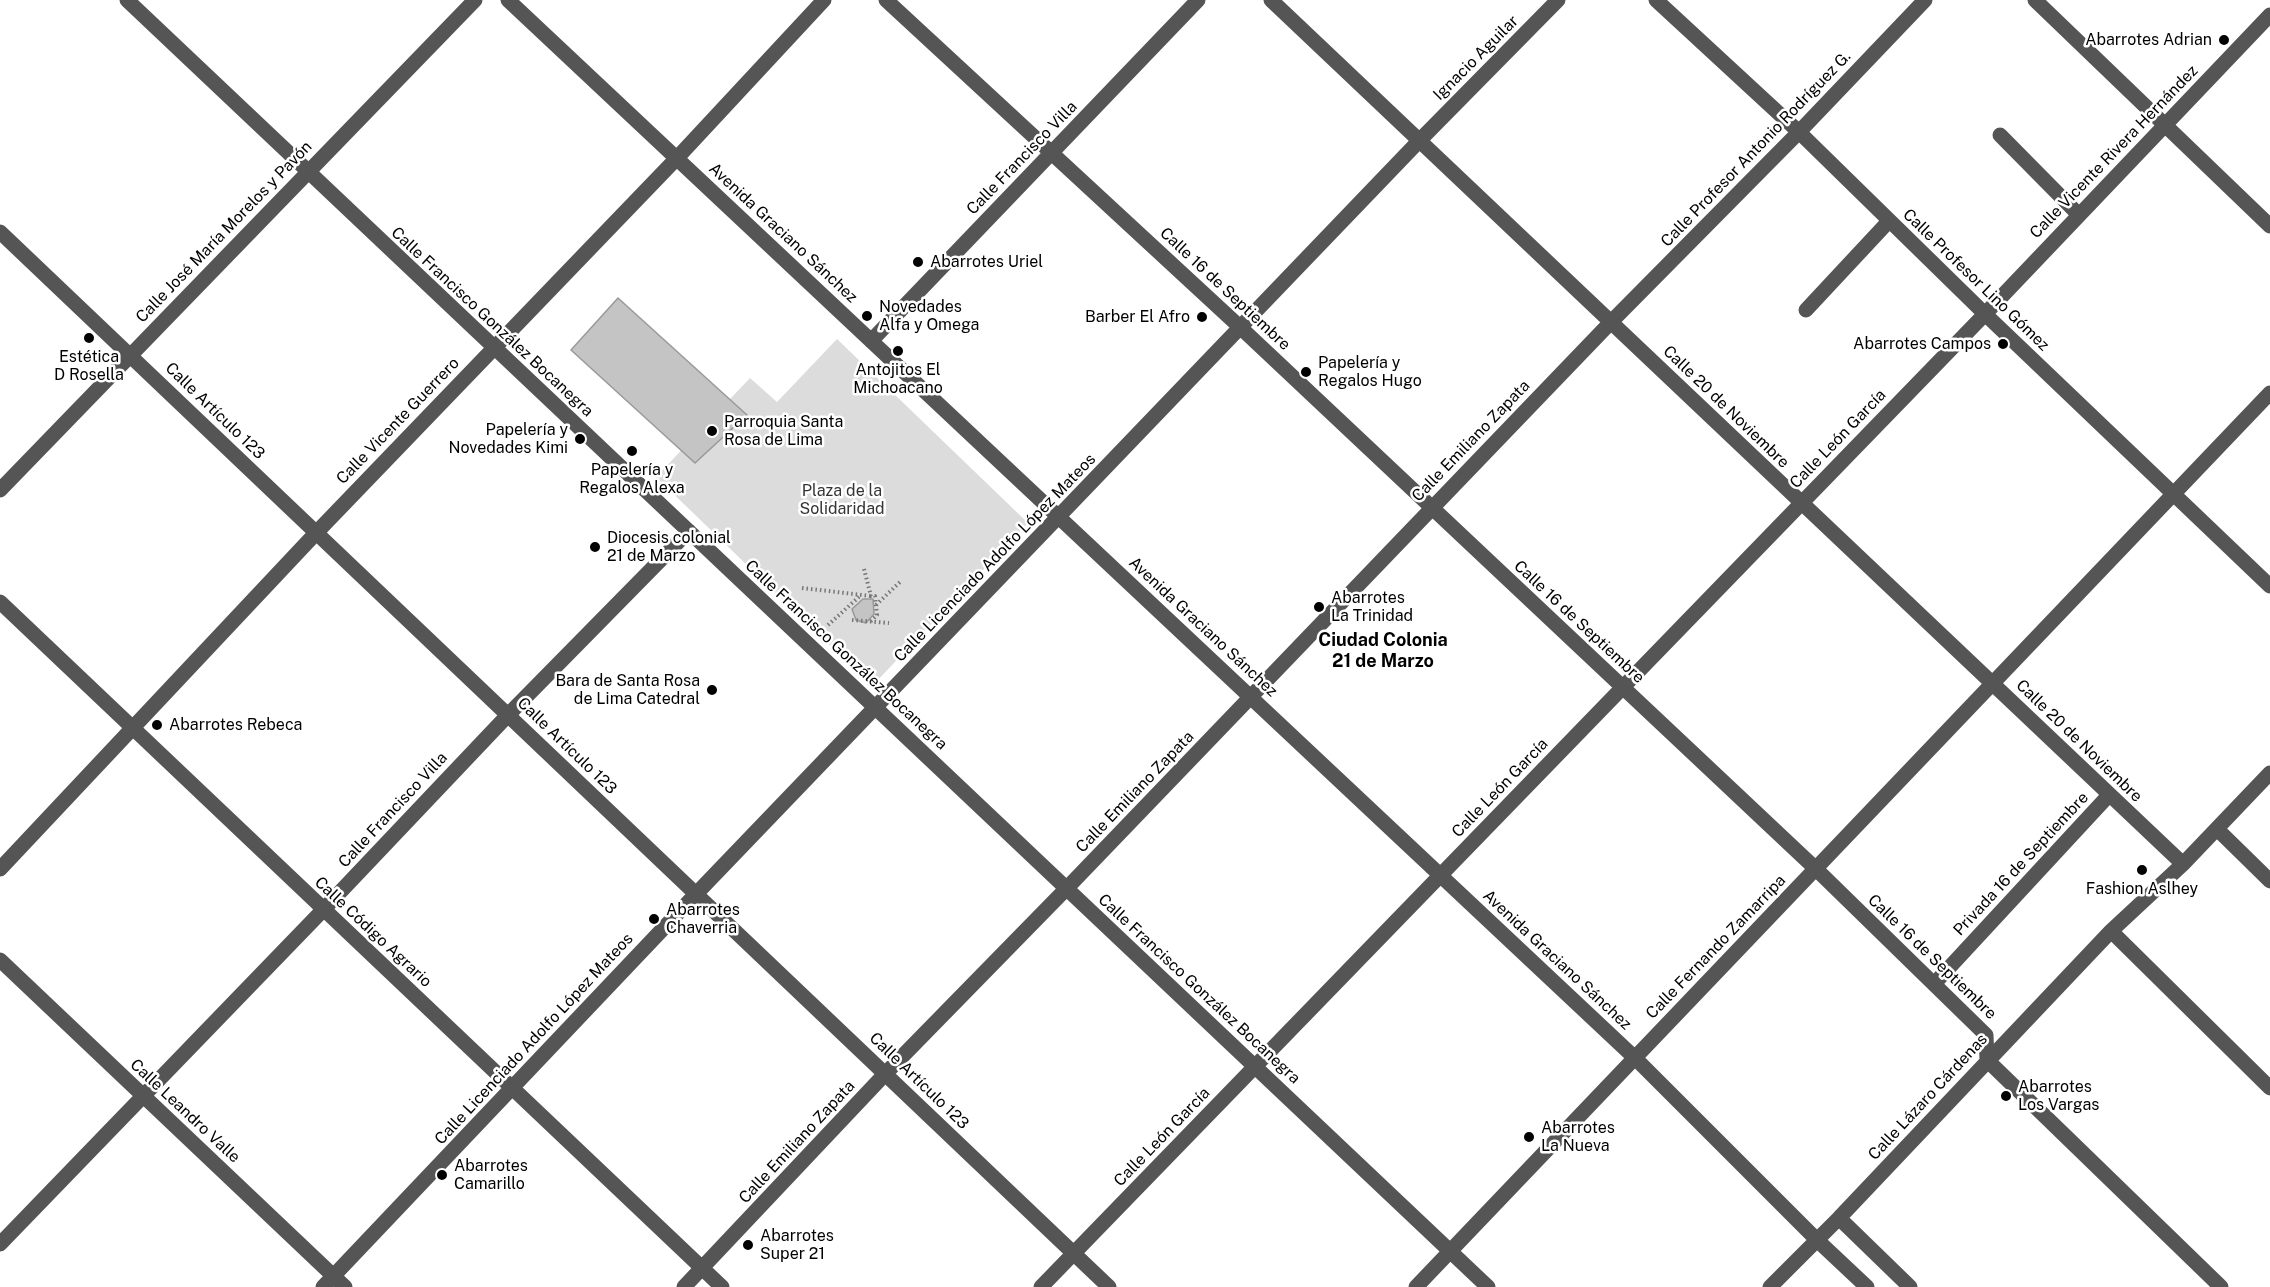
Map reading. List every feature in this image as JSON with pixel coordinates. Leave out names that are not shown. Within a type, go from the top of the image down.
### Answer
[{"type":"street","name":"Calle Francisco González Bocanegra","points":[[127,0],[1488,1287]]},
{"type":"street","name":"Calle José María Morelos y Pavón","points":[[0,490],[475,0]]},
{"type":"street","name":"Avenida Graciano Sánchez","points":[[508,0],[1635,1058],[1816,1240],[1867,1287]]},
{"type":"street","name":"Calle Vicente Guerrero","points":[[0,869],[316,533],[676,158],[824,0]]},
{"type":"street","name":"Calle 16 de Septiembre","points":[[886,0],[1240,328],[1816,869],[1986,1035],[1987,1060]]},
{"type":"street","name":"Calle Francisco Villa","points":[[871,341],[1198,0]]},
{"type":"street","name":"Calle 20 de Noviembre","points":[[1271,0],[2182,864]]},
{"type":"street","name":"Ignacio Aguilar","points":[[1419,141],[1558,0]]},
{"type":"street","name":"Calle Profesor Lino Gómez","points":[[1656,0],[1799,132],[1985,314],[2270,586]]},
{"type":"street","name":"Calle Profesor Antonio Rodríguez G.","points":[[1611,322],[1799,132],[1925,0]]},
{"type":"street","points":[[2035,0],[2270,226]]},
{"type":"street","name":"Calle Vicente Rivera Hernández","points":[[1985,314],[2270,15]]},
{"type":"street","points":[[2000,135],[2079,214]]},
{"type":"street","name":"Calle Licenciado Adolfo López Mateos","points":[[334,1283],[696,894],[1419,141]]},
{"type":"street","points":[[1806,310],[1888,220]]},
{"type":"street","name":"Calle Artículo 123","points":[[0,232],[1109,1287]]},
{"type":"street","name":"Calle León García","points":[[1041,1287],[1985,314]]},
{"type":"street","name":"Calle Emiliano Zapata","points":[[684,1287],[885,1074],[1611,322]]},
{"type":"street","name":"Calle Fernando Zamarripa","points":[[1416,1287],[2175,494],[2268,400]]},
{"type":"street","name":"Calle Francisco Villa","points":[[0,1244],[508,715],[689,531]]},
{"type":"street","name":"Calle Código Agrario","points":[[0,602],[722,1287]]},
{"type":"street","name":"Calle Lázaro Cárdenas","points":[[1770,1287],[1839,1218],[2111,931],[2182,864],[2270,773]]},
{"type":"street","name":"Privada 16 de Septiembre","points":[[1934,984],[2109,795]]},
{"type":"street","points":[[2217,829],[2270,881]]},
{"type":"street","points":[[2111,931],[2270,1088]]},
{"type":"street","name":"Calle Leandro Valle","points":[[0,960],[334,1283]]},
{"type":"street","points":[[1987,1060],[2221,1287]]},
{"type":"street","points":[[1839,1218],[1910,1287]]},
{"type":"path","points":[[864,569],[871,596]]},
{"type":"path","points":[[876,606],[902,581]]},
{"type":"path","points":[[802,588],[875,596],[877,615],[870,622]]},
{"type":"path","points":[[828,625],[860,595]]},
{"type":"path","points":[[852,620],[889,623]]},
{"type":"green space","name":"Plaza de la Solidaridad","points":[[837,339],[1028,523],[872,686],[656,477],[750,378],[777,402]]},
{"type":"building","points":[[618,298],[747,415],[695,463],[571,350]]},
{"type":"building","points":[[863,599],[873,599],[874,614],[866,623],[856,620],[852,609]]},
{"type":"place","name":"Abarrotes Adrian","points":[[2224,40]]},
{"type":"place","name":"Abarrotes Uriel","points":[[918,262]]},
{"type":"place","name":"Novedades Alfa y Omega","points":[[867,316]]},
{"type":"place","name":"Barber El Afro","points":[[1202,317]]},
{"type":"place","name":"Estética D Rosella","points":[[89,338]]},
{"type":"place","name":"Abarrotes Campos","points":[[2003,344]]},
{"type":"place","name":"Antojitos El Michoacano","points":[[898,351]]},
{"type":"place","name":"Papelería y Regalos Hugo","points":[[1306,372]]},
{"type":"place","name":"Parroquia Santa Rosa de Lima","points":[[712,431]]},
{"type":"place","name":"Papelería y Novedades Kimi","points":[[580,439]]},
{"type":"place","name":"Papelería y Regalos Alexa","points":[[632,451]]},
{"type":"place","name":"Diocesis colonial 21 de Marzo","points":[[595,547]]},
{"type":"place","name":"Abarrotes La Trinidad","points":[[1319,607]]},
{"type":"place","name":"Bara de Santa Rosa de Lima Catedral","points":[[712,690]]},
{"type":"place","name":"Abarrotes Rebeca","points":[[157,725]]},
{"type":"place","name":"Fashion Aslhey","points":[[2142,870]]},
{"type":"place","name":"Abarrotes Chaverria","points":[[654,919]]},
{"type":"place","name":"Abarrotes Los Vargas","points":[[2006,1096]]},
{"type":"place","name":"Abarrotes La Nueva","points":[[1529,1137]]},
{"type":"place","name":"Abarrotes Camarillo","points":[[442,1175]]},
{"type":"place","name":"Abarrotes Super 21","points":[[748,1245]]},
{"type":"district","name":"Ciudad Colonia 21 de Marzo","points":[[1383,650]]}]
